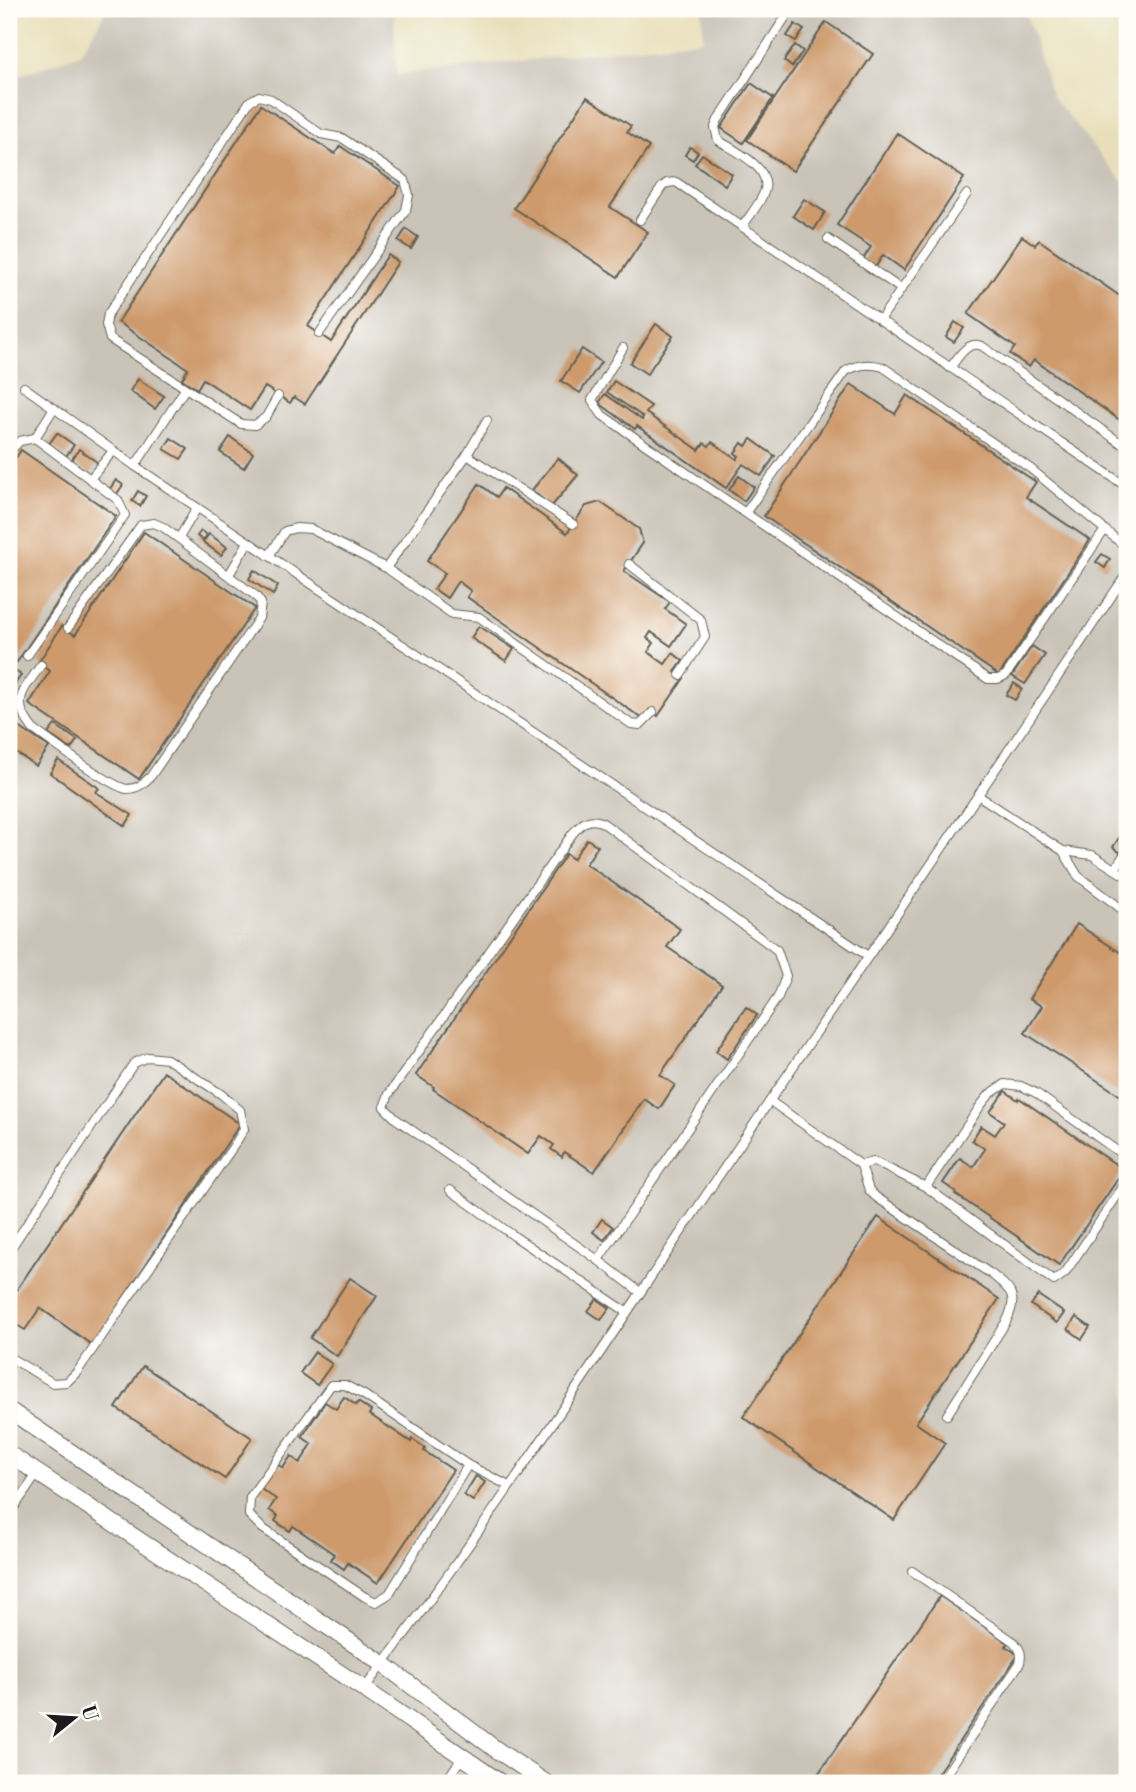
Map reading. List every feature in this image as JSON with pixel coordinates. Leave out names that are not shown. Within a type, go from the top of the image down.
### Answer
[{"type":"street","points":[[9,1410],[383,1664],[494,1748],[546,1783]]},
{"type":"street","points":[[9,1454],[501,1783]]},
{"type":"lane","points":[[742,227],[764,192],[764,180],[759,167],[718,140],[715,127],[785,18]]},
{"type":"lane","points":[[278,397],[266,417],[255,425],[241,424],[110,339],[106,325],[108,314],[250,102],[259,96],[271,99],[321,134],[342,138],[405,180],[409,195],[406,210],[319,334]]},
{"type":"lane","points":[[640,220],[662,187],[672,181],[1127,487]]},
{"type":"lane","points":[[880,320],[967,194]]},
{"type":"lane","points":[[828,239],[901,289]]},
{"type":"lane","points":[[950,368],[970,346],[982,346],[1125,446]]},
{"type":"lane","points":[[623,348],[592,400],[602,415],[988,678],[998,679],[1006,675],[1104,531]]},
{"type":"lane","points":[[746,512],[846,371],[853,367],[873,364],[883,367],[1031,469],[1127,548]]},
{"type":"lane","points":[[24,387],[197,508],[868,956]]},
{"type":"lane","points":[[135,466],[185,389]]},
{"type":"lane","points":[[9,453],[20,441],[35,438],[54,408]]},
{"type":"lane","points":[[386,568],[467,455],[487,420]]},
{"type":"lane","points":[[27,656],[125,515],[118,500],[35,438]]},
{"type":"lane","points":[[90,480],[113,451]]},
{"type":"lane","points":[[467,455],[573,524]]},
{"type":"lane","points":[[179,538],[197,508]]},
{"type":"lane","points":[[41,665],[21,695],[19,706],[24,718],[33,729],[116,786],[135,788],[143,784],[259,618],[261,603],[229,575],[154,523],[141,525],[68,628]]},
{"type":"lane","points":[[269,556],[285,531],[296,528],[311,529],[386,568],[452,614],[479,617],[631,724],[640,725],[653,712]]},
{"type":"lane","points":[[229,575],[248,542]]},
{"type":"lane","points":[[629,564],[701,621],[705,637],[680,675]]},
{"type":"lane","points":[[364,1689],[509,1486],[979,796],[1127,573]]},
{"type":"lane","points":[[979,796],[1063,851],[1092,855],[1127,877]]},
{"type":"lane","points":[[598,1260],[778,997],[786,976],[777,950],[603,823],[591,820],[582,822],[573,833],[389,1094],[384,1107],[396,1119],[640,1292]]},
{"type":"lane","points":[[1115,869],[1127,850]]},
{"type":"lane","points":[[1063,851],[1078,876],[1127,913]]},
{"type":"lane","points":[[9,1251],[134,1063],[148,1057],[167,1059],[221,1094],[240,1110],[244,1129],[235,1144],[77,1372],[67,1382],[53,1383],[9,1357]]},
{"type":"lane","points":[[926,1187],[990,1094],[1005,1084],[1021,1086],[1035,1093],[1127,1158]]},
{"type":"lane","points":[[770,1101],[861,1165],[869,1190],[876,1197],[991,1274],[1006,1286],[1012,1296],[1013,1309],[1006,1322],[947,1415]]},
{"type":"lane","points":[[861,1165],[873,1162],[879,1164],[926,1187],[1054,1281],[1065,1273],[1127,1177]]},
{"type":"lane","points":[[450,1190],[627,1312]]},
{"type":"lane","points":[[467,1465],[389,1594],[376,1602],[262,1528],[249,1515],[250,1497],[331,1385],[337,1384],[364,1395],[467,1465],[509,1486]]},
{"type":"lane","points":[[9,1515],[37,1474]]},
{"type":"lane","points":[[912,1571],[1014,1642],[1022,1655],[1020,1664],[940,1783]]},
{"type":"lane","points":[[445,1783],[462,1756]]},
{"type":"shaded area","points":[[107,9],[394,9],[396,75],[703,40],[702,9],[1025,9],[1052,96],[1127,188],[1127,1783],[9,1783],[9,79],[80,54]]},
{"type":"building","points":[[826,22],[873,54],[793,171],[747,140]]},
{"type":"building","points":[[795,24],[804,30],[796,41],[787,36]]},
{"type":"building","points":[[795,45],[803,51],[792,67],[784,61]]},
{"type":"building","points":[[751,83],[773,98],[743,143],[721,128]]},
{"type":"building","points":[[587,97],[631,126],[627,132],[649,147],[610,207],[648,232],[618,277],[514,208]]},
{"type":"building","points":[[261,105],[335,154],[340,146],[400,186],[308,326],[331,342],[388,255],[398,262],[305,404],[294,397],[290,403],[265,387],[250,410],[203,379],[197,389],[182,379],[188,369],[118,322]]},
{"type":"building","points":[[897,133],[964,178],[904,270],[883,255],[875,268],[863,259],[871,247],[837,225]]},
{"type":"building","points":[[690,147],[698,152],[693,160],[685,155]]},
{"type":"building","points":[[702,154],[732,174],[725,185],[695,164]]},
{"type":"building","points":[[804,199],[825,212],[814,230],[793,216]]},
{"type":"building","points":[[406,229],[418,237],[411,249],[398,241]]},
{"type":"building","points":[[1022,236],[1035,245],[1039,240],[1127,301],[1127,425],[1034,360],[1029,367],[1010,354],[1015,347],[968,314]]},
{"type":"building","points":[[955,322],[964,328],[954,342],[946,337]]},
{"type":"building","points":[[656,324],[673,336],[647,374],[630,363]]},
{"type":"building","points":[[582,349],[601,362],[580,393],[561,381]]},
{"type":"building","points":[[138,379],[164,396],[155,409],[130,391]]},
{"type":"building","points":[[614,381],[651,406],[646,413],[699,450],[704,443],[709,446],[712,442],[737,459],[739,456],[735,453],[742,443],[746,446],[751,439],[775,456],[761,476],[743,464],[726,488],[599,403],[605,394],[642,420],[643,417],[607,392]]},
{"type":"building","points":[[851,384],[895,414],[907,395],[1036,482],[1026,497],[1090,540],[999,675],[764,516]]},
{"type":"building","points":[[57,433],[74,445],[66,456],[49,444]]},
{"type":"building","points":[[230,437],[253,453],[244,468],[220,452]]},
{"type":"building","points":[[171,438],[188,449],[181,459],[164,449]]},
{"type":"building","points":[[79,449],[98,463],[90,474],[71,461]]},
{"type":"building","points":[[21,450],[116,516],[17,662],[9,656],[9,468]]},
{"type":"building","points":[[558,458],[578,475],[551,507],[532,490]]},
{"type":"building","points":[[739,476],[754,487],[744,501],[729,490]]},
{"type":"building","points":[[116,480],[123,485],[116,495],[109,490]]},
{"type":"building","points":[[479,484],[497,497],[503,488],[567,533],[586,506],[600,502],[639,529],[643,543],[624,571],[670,602],[665,609],[686,624],[671,646],[651,632],[647,638],[654,643],[648,652],[665,664],[673,653],[683,661],[675,672],[684,678],[658,716],[649,710],[643,719],[467,597],[471,591],[458,581],[447,598],[434,589],[445,573],[427,561]]},
{"type":"building","points":[[138,491],[146,496],[140,506],[132,501]]},
{"type":"building","points":[[201,531],[207,535],[203,541],[197,536]]},
{"type":"building","points":[[144,532],[255,608],[139,779],[29,704],[50,671],[38,663],[62,626],[75,635]]},
{"type":"building","points":[[209,534],[227,547],[221,555],[203,542]]},
{"type":"building","points":[[1102,554],[1110,559],[1105,568],[1096,562]]},
{"type":"building","points":[[254,570],[278,586],[273,595],[249,579]]},
{"type":"building","points":[[479,626],[514,649],[506,661],[471,638]]},
{"type":"building","points":[[1032,646],[1045,655],[1025,684],[1012,676]]},
{"type":"building","points":[[9,667],[21,675],[9,694]]},
{"type":"building","points":[[1014,683],[1022,689],[1015,700],[1006,695]]},
{"type":"building","points":[[13,723],[49,747],[36,766],[9,748],[9,730]]},
{"type":"building","points":[[55,725],[77,740],[71,749],[48,734]]},
{"type":"building","points":[[58,760],[99,788],[96,792],[132,815],[125,826],[50,773]]},
{"type":"building","points":[[1127,826],[1127,846],[1122,854],[1113,847]]},
{"type":"building","points":[[587,839],[598,846],[586,864],[680,929],[667,947],[722,985],[660,1075],[675,1085],[659,1109],[644,1099],[594,1172],[564,1152],[562,1157],[551,1149],[554,1145],[541,1136],[528,1154],[416,1075],[566,854],[573,859]]},
{"type":"building","points":[[1077,924],[1127,957],[1127,1100],[1025,1033],[1042,1006],[1029,999]]},
{"type":"building","points":[[746,1007],[757,1015],[727,1059],[716,1051]]},
{"type":"building","points":[[164,1072],[240,1124],[92,1345],[40,1308],[25,1330],[9,1320],[9,1301]]},
{"type":"building","points":[[1005,1091],[1124,1170],[1059,1265],[943,1183],[960,1158],[973,1167],[985,1149],[972,1140],[981,1126],[995,1135],[1004,1122],[990,1112]]},
{"type":"building","points":[[878,1217],[999,1299],[916,1423],[945,1443],[894,1520],[743,1417]]},
{"type":"building","points":[[602,1219],[613,1227],[604,1240],[593,1232]]},
{"type":"building","points":[[350,1278],[377,1296],[337,1356],[310,1338]]},
{"type":"building","points":[[1038,1295],[1064,1313],[1057,1323],[1031,1305]]},
{"type":"building","points":[[597,1299],[610,1308],[601,1320],[588,1311]]},
{"type":"building","points":[[1076,1317],[1090,1327],[1082,1339],[1068,1329]]},
{"type":"building","points":[[315,1352],[332,1364],[317,1385],[300,1373]]},
{"type":"building","points":[[143,1366],[252,1438],[225,1479],[116,1408]]},
{"type":"building","points":[[344,1397],[356,1405],[358,1402],[371,1411],[369,1414],[411,1442],[412,1439],[425,1448],[424,1451],[453,1470],[378,1583],[348,1563],[344,1569],[331,1560],[334,1554],[293,1526],[290,1531],[275,1521],[278,1516],[269,1510],[276,1499],[259,1488],[275,1463],[283,1468],[291,1456],[300,1463],[312,1444],[302,1437],[325,1402],[336,1409]]},
{"type":"building","points":[[476,1476],[485,1482],[473,1501],[464,1495]]},
{"type":"building","points":[[940,1596],[1008,1643],[1006,1646],[1018,1655],[931,1783],[812,1783]]}]
